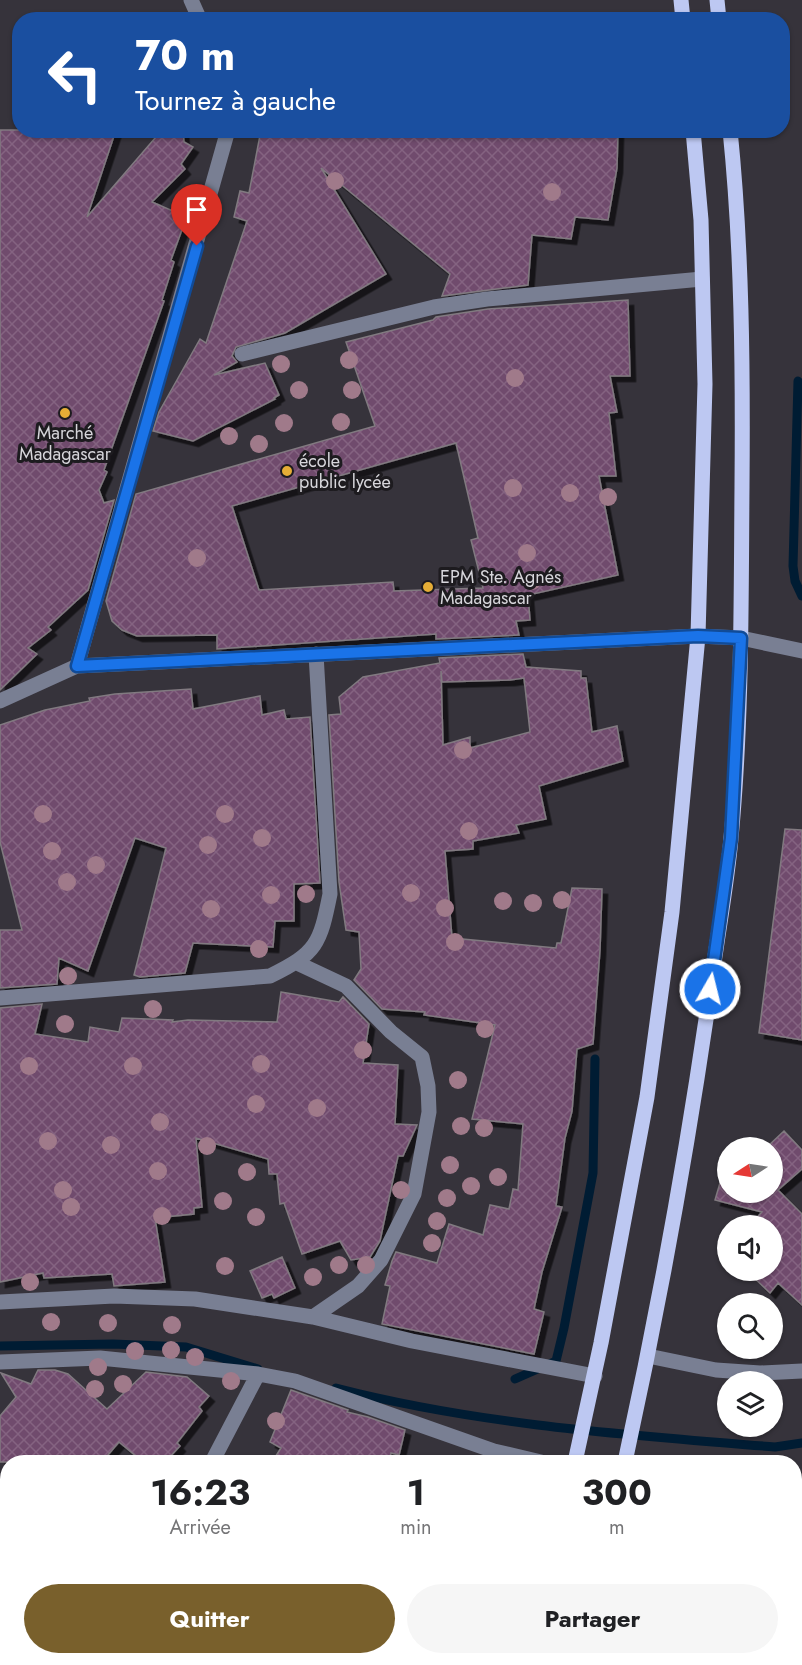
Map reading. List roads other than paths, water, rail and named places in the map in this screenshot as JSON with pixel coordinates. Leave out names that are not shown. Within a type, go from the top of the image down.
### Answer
[{"type":"main road","points":[[576,1455],[593,1383],[648,1085],[672,912],[698,636],[705,384],[701,220],[694,138]]},
{"type":"main road","points":[[626,1455],[677,1207],[698,1076],[731,838],[741,638],[743,396],[735,176],[731,138]]},
{"type":"street","points":[[77,666],[226,138]]},
{"type":"street","points":[[242,354],[434,307],[498,298],[702,279]]},
{"type":"street","points":[[0,701],[77,666],[698,636],[741,638],[802,651]]},
{"type":"street","points":[[0,998],[270,975],[297,963],[316,944],[325,921],[330,894],[316,654]]},
{"type":"street","points":[[297,963],[346,986],[391,1032],[422,1057],[428,1086],[429,1112],[414,1194],[381,1260],[358,1286],[313,1317]]},
{"type":"street","points":[[0,1302],[114,1296],[195,1299],[313,1317],[593,1383]]},
{"type":"street","points":[[648,1356],[716,1370],[760,1373],[802,1371]]},
{"type":"street","points":[[0,1362],[100,1358],[258,1374],[295,1381],[511,1455]]},
{"type":"street","points":[[216,1455],[258,1374]]},
{"type":"waterway","points":[[798,381],[793,566],[795,581],[802,596]]},
{"type":"waterway","points":[[515,1379],[556,1361],[593,1173],[595,1059]]},
{"type":"waterway","points":[[0,1346],[113,1344],[186,1347],[258,1369]]},
{"type":"waterway","points":[[336,1388],[444,1411],[554,1427],[775,1447],[802,1443]]},
{"type":"place","name":"Marché Madagascar","points":[[65,413]]},
{"type":"place","name":"école public lycée","points":[[287,471]]},
{"type":"place","name":"EPM Ste. Agnés Madagascar","points":[[428,587]]}]
